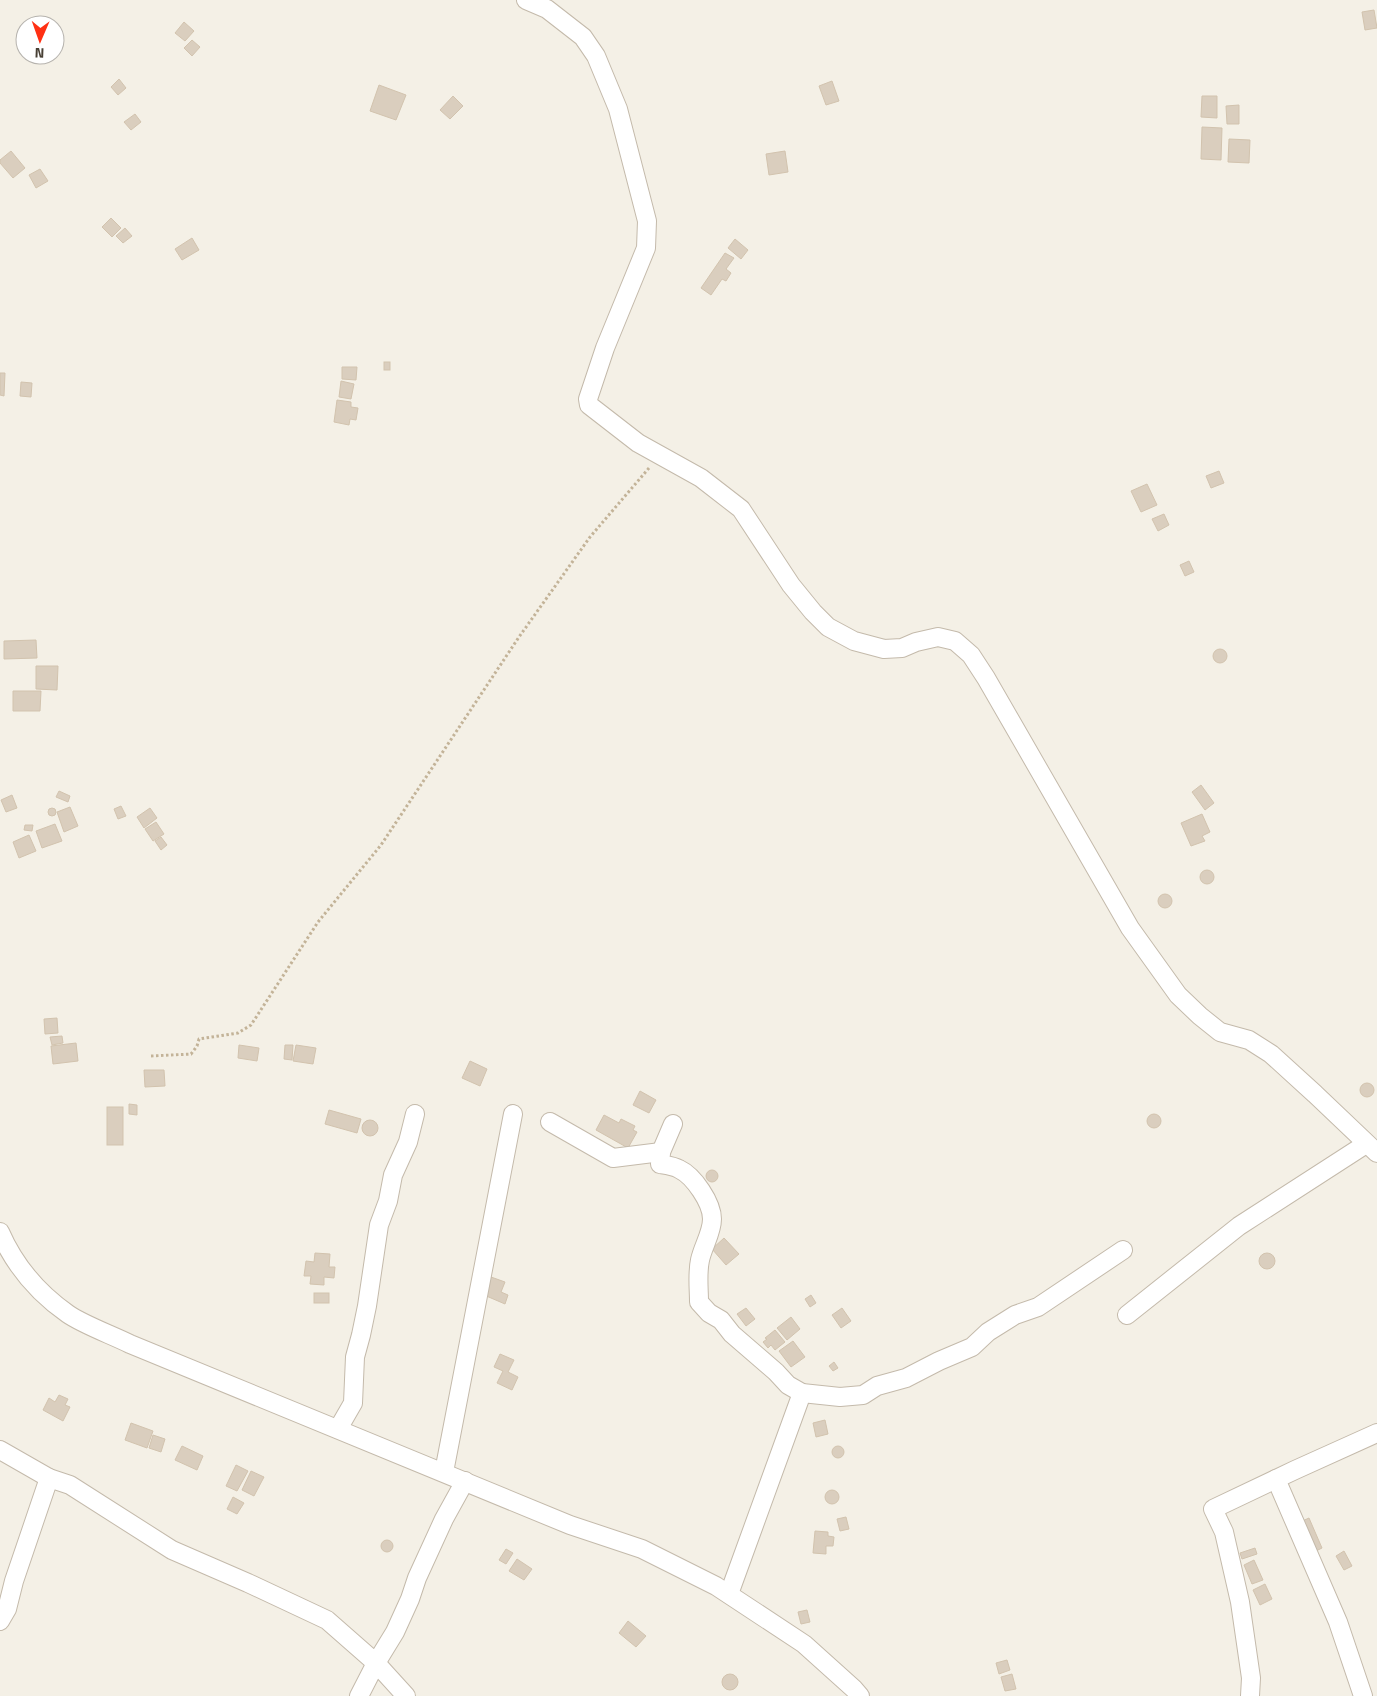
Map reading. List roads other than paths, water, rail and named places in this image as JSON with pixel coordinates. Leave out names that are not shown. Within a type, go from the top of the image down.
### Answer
[{"type":"street","points":[[526,0],[547,9],[583,37],[596,56],[618,109],[647,221],[646,248],[605,348],[588,402],[594,410],[638,443],[701,478],[742,509],[791,585],[828,627],[854,641],[884,649],[902,648],[916,642],[938,637],[955,641],[971,655],[1130,928],[1178,996],[1220,1032],[1249,1040],[1271,1054],[1372,1148],[1240,1226],[1127,1315]]},
{"type":"street","points":[[338,1429],[353,1403],[355,1357],[367,1306],[379,1225],[388,1201],[393,1176],[408,1142],[415,1114]]},
{"type":"street","points":[[444,1472],[513,1114]]},
{"type":"street","points":[[550,1122],[613,1158],[661,1152]]},
{"type":"street","points":[[673,1124],[661,1152],[660,1164],[680,1169],[695,1183],[708,1200],[712,1219],[709,1237],[700,1257],[698,1270],[699,1302],[709,1313],[721,1320],[732,1334],[776,1372],[788,1385],[802,1393],[840,1397],[863,1395],[877,1386],[906,1378],[972,1347],[988,1332],[1015,1315],[1038,1307],[1123,1250]]},
{"type":"street","points":[[2,1242],[31,1282],[68,1314],[130,1344],[570,1525],[642,1549],[716,1586],[804,1644],[860,1696]]},
{"type":"street","points":[[729,1594],[802,1393]]},
{"type":"street","points":[[1250,1696],[1251,1678],[1240,1602],[1224,1532],[1213,1509],[1377,1433]]},
{"type":"street","points":[[0,1450],[49,1478],[70,1485],[172,1550],[326,1620],[376,1664],[406,1696]]},
{"type":"street","points":[[0,1621],[7,1609],[14,1580],[49,1478]]},
{"type":"street","points":[[1276,1479],[1338,1622],[1363,1696]]},
{"type":"street","points":[[359,1696],[395,1632],[444,1519],[465,1481]]}]
